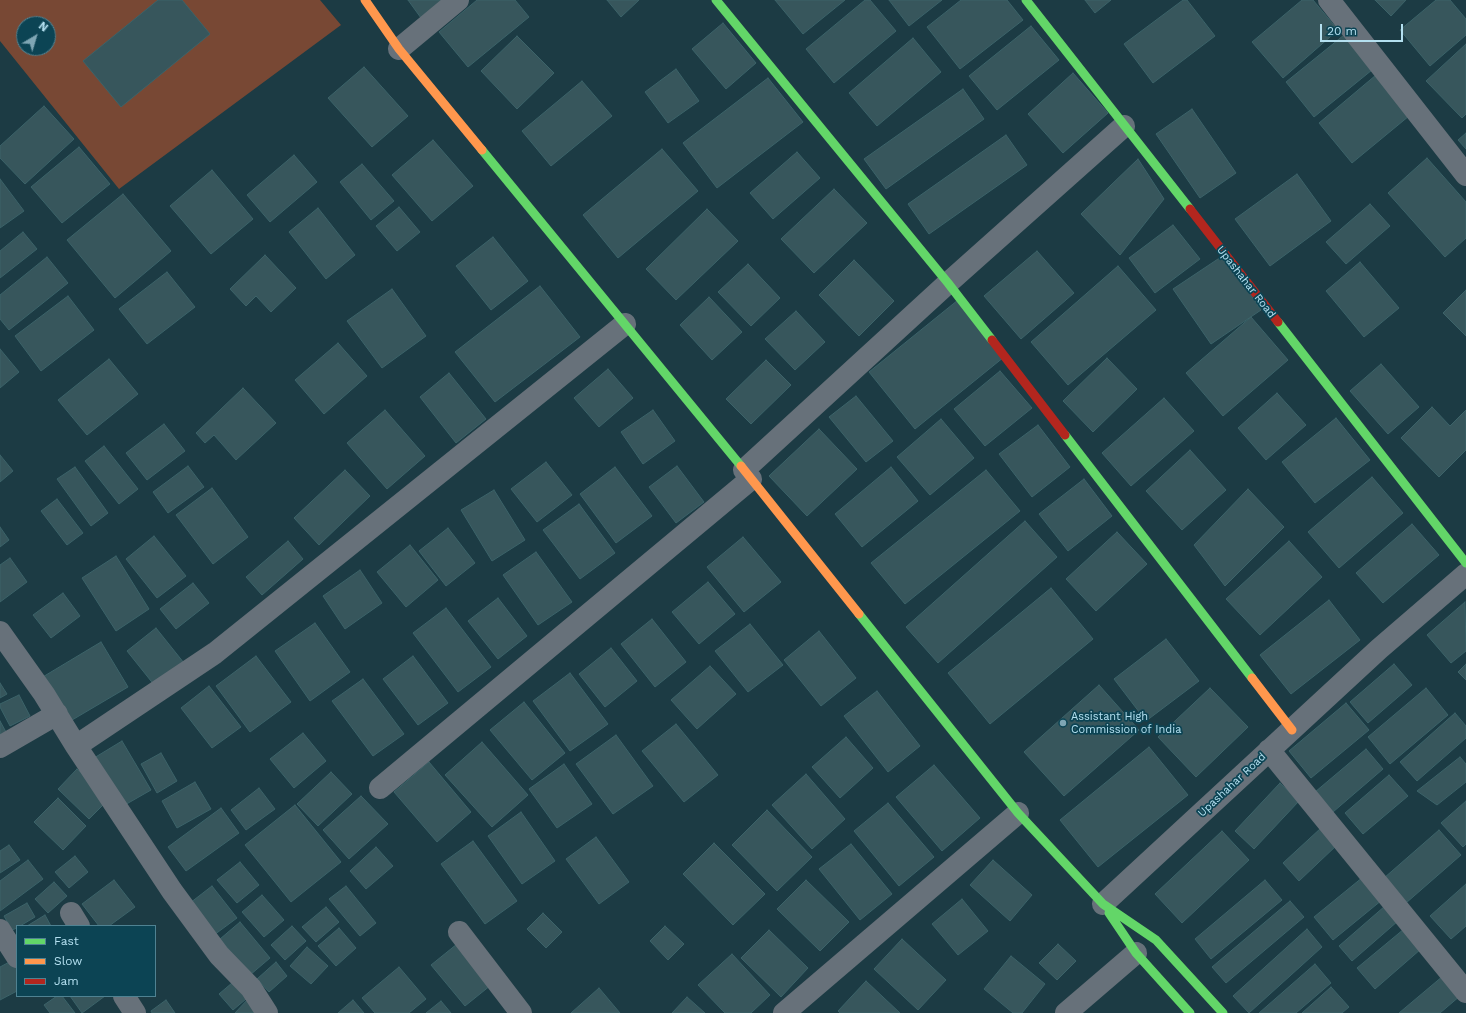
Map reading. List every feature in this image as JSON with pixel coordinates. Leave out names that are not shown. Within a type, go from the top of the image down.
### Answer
[{"type":"street","points":[[365,0],[399,49],[747,474],[1018,813],[1103,904],[1136,953],[1190,1013]]},
{"type":"street","points":[[399,49],[458,0]]},
{"type":"street","points":[[716,0],[948,283],[1292,730]]},
{"type":"street","name":"Upashahar Road","points":[[1026,0],[1466,563]]},
{"type":"street","points":[[1329,0],[1466,175]]},
{"type":"street","points":[[380,788],[747,474],[948,283],[1124,126]]},
{"type":"street","points":[[76,746],[215,653],[625,324]]},
{"type":"street","name":"Upashahar Road","points":[[1103,904],[1380,649],[1466,574]]},
{"type":"street","points":[[0,632],[57,714],[76,746],[172,891],[219,955],[251,988],[267,1013]]},
{"type":"street","points":[[0,746],[57,714]]},
{"type":"street","points":[[1269,750],[1466,992]]},
{"type":"street","points":[[784,1013],[1018,813]]},
{"type":"street","points":[[1103,904],[1156,940],[1223,1013]]},
{"type":"street","points":[[0,930],[16,955]]},
{"type":"street","points":[[459,932],[521,1013]]},
{"type":"street","points":[[1066,1013],[1136,953]]},
{"type":"street","points":[[125,997],[135,1013]]},
{"type":"shaded area","points":[[0,0],[320,0],[341,25],[119,189],[0,41]]},
{"type":"building","points":[[158,0],[182,0],[210,34],[121,107],[83,61]]},
{"type":"building","points":[[408,0],[446,0],[421,18]]},
{"type":"building","points":[[477,0],[515,0],[529,17],[468,67],[439,32]]},
{"type":"building","points":[[607,0],[639,0],[621,17]]},
{"type":"building","points":[[775,0],[845,0],[803,34]]},
{"type":"building","points":[[865,0],[870,0],[896,31],[834,83],[806,49]]},
{"type":"building","points":[[889,0],[942,0],[909,26]]},
{"type":"building","points":[[961,0],[1007,0],[1023,20],[960,69],[927,27]]},
{"type":"building","points":[[1085,0],[1111,0],[1095,13]]},
{"type":"building","points":[[1183,0],[1187,0],[1215,36],[1153,83],[1124,44]]},
{"type":"building","points":[[1302,0],[1313,0],[1338,30],[1283,78],[1252,42]]},
{"type":"building","points":[[1375,0],[1406,0],[1391,16]]},
{"type":"building","points":[[1436,0],[1450,0],[1466,19],[1466,35],[1430,66],[1400,30]]},
{"type":"building","points":[[723,23],[756,63],[726,89],[692,49]]},
{"type":"building","points":[[1031,26],[1059,60],[997,110],[969,76]]},
{"type":"building","points":[[1344,35],[1372,70],[1314,117],[1286,82]]},
{"type":"building","points":[[517,36],[554,73],[517,109],[481,71]]},
{"type":"building","points":[[913,38],[941,72],[877,126],[849,93]]},
{"type":"building","points":[[1466,44],[1466,114],[1462,118],[1426,81]]},
{"type":"building","points":[[364,67],[408,116],[372,147],[328,98]]},
{"type":"building","points":[[676,69],[699,101],[668,123],[645,92]]},
{"type":"building","points":[[1073,73],[1108,113],[1063,153],[1028,114]]},
{"type":"building","points":[[1376,75],[1409,116],[1352,163],[1319,123]]},
{"type":"building","points":[[768,78],[803,122],[717,188],[683,143]]},
{"type":"building","points":[[582,81],[612,116],[551,166],[522,131]]},
{"type":"building","points":[[963,89],[984,119],[886,189],[864,159]]},
{"type":"building","points":[[44,106],[74,139],[25,184],[0,158],[0,146]]},
{"type":"building","points":[[1192,109],[1236,173],[1200,198],[1156,134]]},
{"type":"building","points":[[1466,133],[1466,149],[1458,140]]},
{"type":"building","points":[[1006,135],[1027,165],[929,234],[908,204]]},
{"type":"building","points":[[433,140],[473,186],[432,221],[392,175]]},
{"type":"building","points":[[79,147],[110,184],[62,223],[31,187]]},
{"type":"building","points":[[662,149],[698,191],[618,258],[583,215]]},
{"type":"building","points":[[797,152],[820,178],[773,219],[750,193]]},
{"type":"building","points":[[294,155],[317,182],[270,222],[247,195]]},
{"type":"building","points":[[1427,158],[1466,202],[1466,238],[1445,257],[1388,193]]},
{"type":"building","points":[[1138,159],[1164,199],[1120,255],[1081,214]]},
{"type":"building","points":[[362,164],[394,201],[371,220],[340,182]]},
{"type":"building","points":[[212,170],[253,219],[211,254],[170,206]]},
{"type":"building","points":[[1297,174],[1331,221],[1270,266],[1235,219]]},
{"type":"building","points":[[0,179],[24,211],[0,228]]},
{"type":"building","points":[[834,189],[867,223],[814,273],[781,239]]},
{"type":"building","points":[[123,194],[171,251],[115,298],[67,240]]},
{"type":"building","points":[[1370,204],[1390,226],[1346,264],[1326,242]]},
{"type":"building","points":[[399,207],[420,232],[397,251],[376,226]]},
{"type":"building","points":[[318,208],[355,255],[326,279],[289,232]]},
{"type":"building","points":[[707,209],[738,241],[676,300],[646,269]]},
{"type":"building","points":[[1173,225],[1200,259],[1155,293],[1129,258]]},
{"type":"building","points":[[23,232],[37,249],[0,278],[0,251]]},
{"type":"building","points":[[493,237],[528,281],[491,310],[456,266]]},
{"type":"building","points":[[1037,251],[1074,293],[1021,339],[984,296]]},
{"type":"building","points":[[265,255],[296,288],[271,312],[256,296],[246,306],[230,289]]},
{"type":"building","points":[[1224,255],[1261,310],[1211,344],[1173,289]]},
{"type":"building","points":[[47,257],[68,283],[9,330],[0,319],[0,295]]},
{"type":"building","points":[[854,260],[894,301],[859,336],[819,295]]},
{"type":"building","points":[[1360,262],[1399,308],[1364,337],[1326,291]]},
{"type":"building","points":[[748,264],[780,298],[751,326],[718,292]]},
{"type":"building","points":[[1118,266],[1156,310],[1068,385],[1031,342]]},
{"type":"building","points":[[167,272],[195,307],[147,344],[119,309]]},
{"type":"building","points":[[540,286],[580,337],[495,402],[455,352]]},
{"type":"building","points":[[392,289],[426,336],[382,368],[347,321]]},
{"type":"building","points":[[1466,290],[1466,336],[1443,313]]},
{"type":"building","points":[[68,296],[94,330],[41,371],[15,336]]},
{"type":"building","points":[[709,297],[742,332],[712,360],[680,325]]},
{"type":"building","points":[[958,300],[1004,357],[915,429],[869,372]]},
{"type":"building","points":[[796,311],[825,342],[795,370],[765,339]]},
{"type":"building","points":[[1251,317],[1288,360],[1223,416],[1186,373]]},
{"type":"building","points":[[338,343],[367,376],[324,414],[295,380]]},
{"type":"building","points":[[0,349],[19,372],[0,388]]},
{"type":"building","points":[[1107,358],[1137,389],[1093,432],[1063,401]]},
{"type":"building","points":[[109,359],[138,394],[87,435],[58,400]]},
{"type":"building","points":[[766,360],[791,385],[751,424],[726,399]]},
{"type":"building","points":[[1381,364],[1419,407],[1388,434],[1350,391]]},
{"type":"building","points":[[608,369],[633,398],[599,427],[574,398]]},
{"type":"building","points":[[1000,371],[1032,408],[985,446],[954,409]]},
{"type":"building","points":[[449,373],[486,419],[456,443],[420,397]]},
{"type":"building","points":[[243,388],[276,423],[236,460],[214,435],[205,443],[196,433]]},
{"type":"building","points":[[1277,393],[1306,425],[1266,460],[1238,428]]},
{"type":"building","points":[[856,396],[893,441],[866,462],[829,417]]},
{"type":"building","points":[[1164,398],[1194,431],[1131,486],[1102,453]]},
{"type":"building","points":[[1432,407],[1450,426],[1466,410],[1466,450],[1439,477],[1401,438]]},
{"type":"building","points":[[385,410],[425,456],[387,489],[347,443]]},
{"type":"building","points":[[653,410],[675,441],[643,464],[621,432]]},
{"type":"building","points":[[1336,418],[1370,460],[1315,503],[1282,462]]},
{"type":"building","points":[[941,419],[974,458],[930,495],[897,457]]},
{"type":"building","points":[[164,424],[185,451],[147,480],[126,453]]},
{"type":"building","points":[[1038,425],[1070,467],[1032,497],[999,454]]},
{"type":"building","points":[[819,429],[857,469],[807,516],[769,476]]},
{"type":"building","points":[[104,446],[138,489],[119,504],[85,461]]},
{"type":"building","points":[[1190,450],[1226,490],[1182,530],[1146,491]]},
{"type":"building","points":[[0,455],[13,471],[0,482]]},
{"type":"building","points":[[546,462],[572,495],[537,522],[511,489]]},
{"type":"building","points":[[188,466],[204,487],[168,513],[153,492]]},
{"type":"building","points":[[677,466],[704,502],[676,523],[649,487]]},
{"type":"building","points":[[75,467],[108,513],[91,526],[57,479]]},
{"type":"building","points":[[615,467],[652,516],[616,543],[580,494]]},
{"type":"building","points":[[891,467],[918,501],[862,547],[835,514]]},
{"type":"building","points":[[345,470],[370,496],[319,545],[294,518]]},
{"type":"building","points":[[986,470],[1020,511],[905,604],[871,563]]},
{"type":"building","points":[[1372,477],[1403,513],[1339,568],[1308,532]]},
{"type":"building","points":[[1084,479],[1112,516],[1068,551],[1039,514]]},
{"type":"building","points":[[212,488],[248,537],[213,564],[176,515]]},
{"type":"building","points":[[1248,489],[1284,527],[1225,586],[1194,545]]},
{"type":"building","points":[[494,490],[525,540],[492,561],[461,510]]},
{"type":"building","points":[[57,499],[83,533],[67,545],[41,511]]},
{"type":"building","points":[[579,504],[615,553],[580,579],[543,530]]},
{"type":"building","points":[[1025,521],[1057,557],[938,663],[906,627]]},
{"type":"building","points":[[1412,524],[1439,555],[1383,603],[1356,573]]},
{"type":"building","points":[[0,527],[9,540],[0,547]]},
{"type":"building","points":[[448,528],[475,563],[446,586],[419,551]]},
{"type":"building","points":[[1117,532],[1147,564],[1096,611],[1066,579]]},
{"type":"building","points":[[154,536],[186,576],[157,598],[126,559]]},
{"type":"building","points":[[743,537],[781,582],[744,612],[707,567]]},
{"type":"building","points":[[288,541],[303,559],[262,595],[246,577]]},
{"type":"building","points":[[1289,541],[1322,577],[1260,635],[1226,599]]},
{"type":"building","points":[[410,545],[438,580],[406,607],[377,572]]},
{"type":"building","points":[[536,552],[572,602],[538,625],[503,575]]},
{"type":"building","points":[[116,556],[149,609],[116,631],[82,578]]},
{"type":"building","points":[[10,558],[27,582],[0,602],[0,565]]},
{"type":"building","points":[[360,570],[382,603],[345,629],[323,596]]},
{"type":"building","points":[[708,582],[735,614],[699,644],[672,612]]},
{"type":"building","points":[[193,583],[209,603],[176,629],[160,609]]},
{"type":"building","points":[[1051,588],[1093,639],[990,724],[948,673]]},
{"type":"building","points":[[63,593],[80,616],[51,638],[33,615]]},
{"type":"building","points":[[498,598],[527,636],[498,659],[468,621]]},
{"type":"building","points":[[1329,600],[1360,640],[1291,694],[1260,655]]},
{"type":"building","points":[[1465,602],[1466,651],[1451,663],[1427,635]]},
{"type":"building","points":[[446,608],[491,667],[458,692],[413,633]]},
{"type":"building","points":[[652,619],[686,662],[655,687],[621,644]]},
{"type":"building","points":[[315,623],[350,672],[310,701],[275,651]]},
{"type":"building","points":[[750,624],[783,665],[748,692],[715,651]]},
{"type":"building","points":[[156,628],[184,663],[155,686],[127,651]]},
{"type":"building","points":[[819,631],[856,678],[821,706],[784,660]]},
{"type":"building","points":[[1166,639],[1199,681],[1146,721],[1114,679]]},
{"type":"building","points":[[101,642],[128,687],[67,723],[41,678]]},
{"type":"building","points":[[611,648],[637,681],[605,707],[579,674]]},
{"type":"building","points":[[256,656],[291,702],[250,732],[216,686]]},
{"type":"building","points":[[413,656],[448,703],[418,725],[383,679]]},
{"type":"building","points":[[1394,664],[1412,685],[1368,723],[1350,702]]},
{"type":"building","points":[[1466,664],[1466,680],[1458,672]]},
{"type":"building","points":[[710,666],[736,694],[697,729],[671,700]]},
{"type":"building","points":[[570,673],[608,724],[570,751],[533,701]]},
{"type":"building","points":[[363,679],[404,734],[373,756],[332,701]]},
{"type":"building","points":[[0,683],[7,694],[0,698]]},
{"type":"building","points":[[1099,685],[1139,730],[1064,796],[1024,752]]},
{"type":"building","points":[[209,686],[241,727],[212,748],[181,708]]},
{"type":"building","points":[[1210,688],[1248,727],[1196,777],[1158,737]]},
{"type":"building","points":[[1426,688],[1448,715],[1390,764],[1368,737]]},
{"type":"building","points":[[877,691],[920,746],[888,772],[844,716]]},
{"type":"building","points":[[19,695],[30,716],[10,726],[0,707],[0,704]]},
{"type":"building","points":[[524,702],[565,753],[532,780],[490,730]]},
{"type":"building","points":[[1346,703],[1369,730],[1311,778],[1289,751]]},
{"type":"building","points":[[1455,713],[1466,726],[1466,738],[1417,781],[1400,762]]},
{"type":"building","points":[[0,721],[6,732],[0,736]]},
{"type":"building","points":[[676,724],[718,775],[684,802],[642,751]]},
{"type":"building","points":[[303,733],[326,761],[294,788],[270,759]]},
{"type":"building","points":[[616,735],[653,786],[613,814],[576,764]]},
{"type":"building","points":[[846,737],[873,768],[840,798],[812,767]]},
{"type":"building","points":[[122,741],[151,790],[123,806],[94,758]]},
{"type":"building","points":[[482,742],[528,795],[492,827],[445,775]]},
{"type":"building","points":[[1149,747],[1188,795],[1098,867],[1060,820]]},
{"type":"building","points":[[1366,749],[1383,769],[1333,812],[1315,792]]},
{"type":"building","points":[[161,753],[177,781],[157,793],[141,764]]},
{"type":"building","points":[[1460,757],[1466,764],[1466,782],[1437,805],[1417,791]]},
{"type":"building","points":[[429,762],[471,812],[437,842],[394,792]]},
{"type":"building","points":[[564,764],[592,804],[557,828],[529,789]]},
{"type":"building","points":[[934,765],[980,818],[942,851],[896,797]]},
{"type":"building","points":[[77,769],[109,799],[89,819],[58,789]]},
{"type":"building","points":[[331,772],[352,794],[318,826],[297,804]]},
{"type":"building","points":[[806,774],[845,819],[812,849],[772,805]]},
{"type":"building","points":[[1389,775],[1408,796],[1363,834],[1345,813]]},
{"type":"building","points":[[195,782],[211,809],[177,828],[162,801]]},
{"type":"building","points":[[1280,783],[1299,801],[1254,849],[1235,831]]},
{"type":"building","points":[[259,788],[275,809],[246,830],[231,810]]},
{"type":"building","points":[[361,796],[388,824],[349,859],[323,830]]},
{"type":"building","points":[[58,798],[86,826],[63,850],[34,822]]},
{"type":"building","points":[[1466,801],[1466,844],[1463,847],[1441,823]]},
{"type":"building","points":[[888,803],[934,857],[899,886],[854,831]]},
{"type":"building","points":[[295,805],[341,862],[291,902],[245,845]]},
{"type":"building","points":[[221,808],[239,833],[186,871],[168,847]]},
{"type":"building","points":[[767,810],[812,857],[777,891],[732,845]]},
{"type":"building","points":[[521,812],[555,861],[522,884],[488,836]]},
{"type":"building","points":[[1321,828],[1337,845],[1299,881],[1283,863]]},
{"type":"building","points":[[1439,830],[1461,855],[1406,903],[1384,878]]},
{"type":"building","points":[[1222,831],[1249,860],[1182,923],[1155,894]]},
{"type":"building","points":[[596,837],[629,882],[599,904],[566,859]]},
{"type":"building","points":[[473,841],[517,901],[485,924],[441,864]]},
{"type":"building","points":[[714,843],[765,894],[733,925],[683,874]]},
{"type":"building","points":[[851,844],[892,894],[860,920],[819,869]]},
{"type":"building","points":[[9,845],[20,860],[0,873],[0,851]]},
{"type":"building","points":[[376,847],[393,866],[366,889],[350,871]]},
{"type":"building","points":[[75,856],[88,872],[69,888],[55,872]]},
{"type":"building","points":[[28,860],[43,879],[0,911],[0,881]]},
{"type":"building","points":[[993,860],[1032,895],[1010,921],[970,885]]},
{"type":"building","points":[[240,862],[259,885],[237,903],[217,880]]},
{"type":"building","points":[[1363,877],[1382,900],[1333,940],[1314,917]]},
{"type":"building","points":[[114,880],[135,907],[110,925],[98,925],[82,904]]},
{"type":"building","points":[[806,880],[849,922],[820,951],[777,909]]},
{"type":"building","points":[[1265,880],[1282,900],[1211,959],[1195,939]]},
{"type":"building","points":[[54,882],[67,896],[48,913],[35,899]]},
{"type":"building","points":[[1466,884],[1466,926],[1451,939],[1430,916]]},
{"type":"building","points":[[212,886],[237,918],[214,935],[190,903]]},
{"type":"building","points":[[346,886],[376,923],[360,936],[329,899]]},
{"type":"building","points":[[262,895],[284,920],[264,937],[242,912]]},
{"type":"building","points":[[962,899],[988,931],[958,955],[932,924]]},
{"type":"building","points":[[1290,901],[1304,917],[1226,983],[1212,967]]},
{"type":"building","points":[[27,903],[35,917],[22,925],[16,925],[16,928],[12,930],[4,916]]},
{"type":"building","points":[[1385,906],[1398,921],[1352,961],[1339,946]]},
{"type":"building","points":[[326,907],[339,922],[316,942],[302,927]]},
{"type":"building","points":[[543,913],[562,932],[546,948],[527,929]]},
{"type":"building","points":[[45,915],[50,925],[29,925]]},
{"type":"building","points":[[240,922],[270,958],[250,975],[220,939]]},
{"type":"building","points":[[292,926],[306,941],[285,960],[271,945]]},
{"type":"building","points":[[665,926],[684,944],[668,960],[650,941]]},
{"type":"building","points":[[339,928],[356,948],[336,966],[318,946]]},
{"type":"building","points":[[1307,929],[1322,947],[1249,1013],[1233,996]]},
{"type":"building","points":[[1404,929],[1421,949],[1375,989],[1357,968]]},
{"type":"building","points":[[769,930],[808,968],[781,997],[741,958]]},
{"type":"building","points":[[902,939],[946,980],[918,1010],[874,969]]},
{"type":"building","points":[[462,940],[496,981],[465,1006],[431,965]]},
{"type":"building","points":[[1058,944],[1076,961],[1057,980],[1039,963]]},
{"type":"building","points":[[307,947],[328,966],[311,984],[290,966]]},
{"type":"building","points":[[732,954],[770,995],[751,1013],[725,1013],[698,985]]},
{"type":"building","points":[[1011,956],[1045,984],[1022,1013],[1013,1013],[984,989]]},
{"type":"building","points":[[16,959],[16,992],[0,1000],[0,967]]},
{"type":"building","points":[[276,962],[287,976],[269,992],[257,979]]},
{"type":"building","points":[[1315,964],[1331,983],[1296,1013],[1259,1013]]},
{"type":"building","points":[[399,967],[426,999],[409,1013],[375,1013],[362,998]]},
{"type":"building","points":[[1443,976],[1460,996],[1440,1013],[1399,1013]]},
{"type":"building","points":[[239,977],[252,994],[233,1010],[219,994]]},
{"type":"building","points":[[866,981],[900,1013],[840,1013],[838,1011]]},
{"type":"building","points":[[1331,987],[1349,1007],[1342,1013],[1302,1013]]},
{"type":"building","points":[[599,988],[620,1013],[571,1013]]},
{"type":"building","points":[[56,997],[63,997],[75,1013],[50,1013],[44,1005]]},
{"type":"building","points":[[71,997],[104,997],[82,1013]]},
{"type":"building","points":[[687,997],[705,1013],[672,1013]]},
{"type":"building","points":[[248,999],[264,1013],[235,1013]]},
{"type":"building","points":[[166,1000],[175,1013],[152,1013],[151,1011]]},
{"type":"building","points":[[353,1000],[364,1013],[338,1013]]},
{"type":"building","points":[[441,1001],[451,1013],[426,1013]]},
{"type":"traffic: fast","points":[[716,0],[948,283],[992,340]]},
{"type":"traffic: fast","points":[[1026,0],[1190,209]]},
{"type":"traffic: fast","points":[[482,150],[741,466]]},
{"type":"traffic: fast","points":[[1278,322],[1466,563]]},
{"type":"traffic: fast","points":[[1065,435],[1252,678]]},
{"type":"traffic: fast","points":[[859,614],[1018,813],[1103,904],[1156,940],[1223,1013]]},
{"type":"traffic: fast","points":[[1109,913],[1136,953],[1190,1013]]},
{"type":"traffic: slow","points":[[365,0],[399,49],[482,150]]},
{"type":"traffic: slow","points":[[741,466],[859,614]]},
{"type":"traffic: slow","points":[[1252,678],[1292,730]]},
{"type":"traffic: jam","points":[[1190,209],[1278,322]]},
{"type":"traffic: jam","points":[[992,340],[1065,435]]},
{"type":"place","name":"Assistant High Commission of India","points":[[1063,723]]}]
